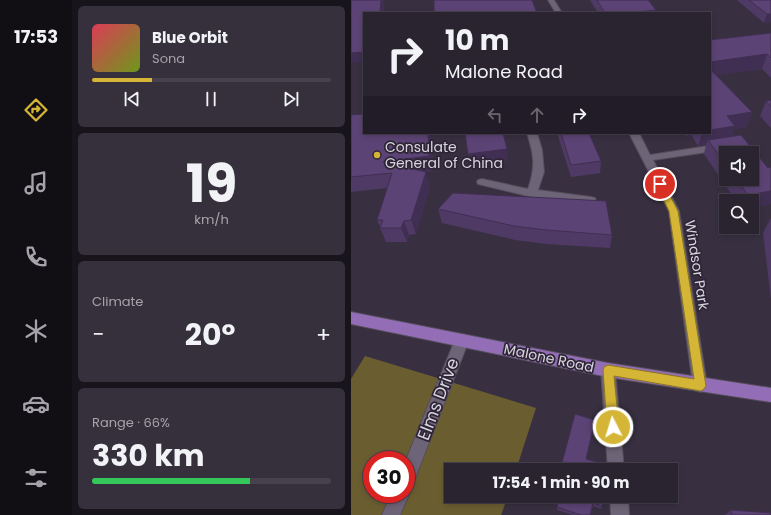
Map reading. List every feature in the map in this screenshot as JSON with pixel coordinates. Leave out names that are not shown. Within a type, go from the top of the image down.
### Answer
[{"type":"main road","name":"Malone Road","points":[[351,318],[608,370],[701,386],[771,395]]},
{"type":"street","points":[[551,0],[558,12]]},
{"type":"street","points":[[532,134],[537,150],[539,172],[532,193]]},
{"type":"street","name":"Windsor Park","points":[[635,134],[673,211],[701,386]]},
{"type":"street","points":[[647,158],[719,148]]},
{"type":"street","points":[[482,182],[532,193],[591,201]]},
{"type":"street","name":"Elms Drive","points":[[415,458],[462,340]]},
{"type":"street","points":[[608,370],[615,463]]},
{"type":"street","points":[[391,515],[396,503]]},
{"type":"street","points":[[619,503],[620,515]]},
{"type":"shaded area","points":[[365,356],[536,408],[518,463],[444,463],[444,503],[505,503],[501,515],[351,515],[351,379]]},
{"type":"building","points":[[351,0],[381,0],[380,12],[363,12],[363,52],[351,53]]},
{"type":"building","points":[[434,0],[532,0],[537,12],[434,12]]},
{"type":"building","points":[[597,0],[648,0],[656,10],[638,12],[604,12]]},
{"type":"building","points":[[749,0],[771,0],[771,14],[767,14]]},
{"type":"building","points":[[771,33],[771,58],[767,54],[711,62],[711,40]]},
{"type":"building","points":[[711,70],[752,112],[727,116],[735,126],[711,130]]},
{"type":"building","points":[[771,100],[771,107],[766,101]]},
{"type":"building","points":[[363,114],[363,134],[428,134],[429,156],[383,162],[426,172],[411,220],[404,221],[401,228],[380,228],[383,220],[377,220],[392,173],[351,177],[351,115]]},
{"type":"building","points":[[465,134],[503,134],[507,149],[468,154]]},
{"type":"building","points":[[561,134],[589,134],[601,161],[571,165]]},
{"type":"building","points":[[741,135],[750,146],[719,146],[719,155],[708,140]]},
{"type":"building","points":[[759,157],[768,168],[771,167],[771,191],[747,194],[741,186],[759,186]]},
{"type":"building","points":[[453,193],[606,201],[612,235],[514,226],[438,209]]},
{"type":"building","points":[[575,414],[595,420],[586,459],[601,463],[562,463]]},
{"type":"building","points":[[558,503],[593,503],[590,515],[581,515],[557,507]]},
{"type":"building","points":[[593,503],[603,503],[602,506]]},
{"type":"building","points":[[731,510],[771,513],[771,515],[732,515]]},
{"type":"place","name":"Consulate General of China","points":[[377,155]]},
{"type":"route","points":[[613,427],[608,370],[701,386],[673,211],[660,184]]}]
